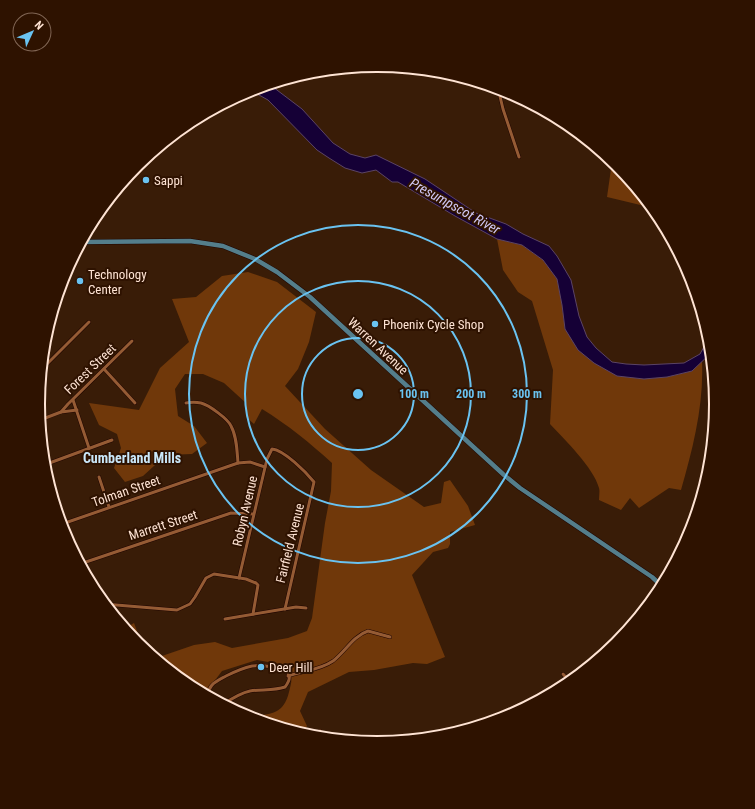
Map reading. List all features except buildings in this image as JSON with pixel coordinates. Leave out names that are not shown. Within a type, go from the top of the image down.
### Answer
[{"type":"main road","name":"Warren Avenue","points":[[88,242],[197,242],[223,246],[246,254],[277,272],[310,298],[504,475],[520,488],[658,582]]},
{"type":"street","points":[[500,95],[519,157]]},
{"type":"street","points":[[48,363],[89,322]]},
{"type":"street","name":"Forest Street","points":[[46,418],[61,412],[132,341]]},
{"type":"street","points":[[104,369],[135,403]]},
{"type":"street","points":[[73,400],[89,448]]},
{"type":"street","points":[[186,403],[203,403],[221,415],[231,425],[236,438],[238,463],[250,462],[265,467]]},
{"type":"street","points":[[61,412],[77,410]]},
{"type":"street","points":[[50,462],[112,440]]},
{"type":"street","name":"Robyn Avenue","points":[[239,578],[253,514],[269,453],[272,450],[282,452],[314,482]]},
{"type":"street","name":"Tolman Street","points":[[67,522],[238,463]]},
{"type":"street","points":[[98,477],[109,507]]},
{"type":"street","name":"Fairfield Avenue","points":[[285,609],[314,482]]},
{"type":"street","name":"Marrett Street","points":[[85,562],[231,513],[253,514]]},
{"type":"street","points":[[112,605],[177,610],[193,601],[200,585],[206,578],[210,575],[218,574],[253,581],[258,585],[253,614]]},
{"type":"street","points":[[225,619],[296,607],[306,608]]},
{"type":"street","points":[[288,676],[324,666],[332,662],[356,638],[368,631],[390,637]]},
{"type":"street","points":[[208,690],[214,683],[249,667],[279,667],[285,670],[288,676],[288,683],[285,687],[242,693],[228,702]]},
{"type":"street","points":[[564,674],[567,678]]},
{"type":"shaded area","points":[[611,169],[613,169],[644,206],[607,197]]},
{"type":"shaded area","points":[[497,239],[522,245],[543,260],[557,278],[565,329],[594,363],[667,377],[692,371],[702,361],[701,394],[697,426],[681,490],[669,488],[639,508],[630,498],[621,510],[599,500],[599,488],[591,472],[578,454],[550,424],[553,370],[532,301],[518,292],[503,270]]},
{"type":"shaded area","points":[[248,272],[277,282],[316,312],[309,342],[298,369],[285,386],[325,429],[371,470],[424,507],[441,503],[444,482],[450,480],[468,506],[475,525],[450,532],[450,544],[448,548],[433,552],[412,575],[445,657],[427,664],[413,663],[374,670],[349,672],[308,692],[300,711],[307,726],[305,729],[260,715],[279,710],[286,700],[291,680],[285,665],[257,660],[222,671],[208,690],[193,681],[161,656],[194,645],[215,642],[232,648],[288,638],[307,631],[312,618],[331,491],[332,463],[298,434],[262,409],[254,424],[246,417],[246,403],[224,383],[203,374],[185,374],[175,389],[178,416],[194,426],[207,443],[192,454],[166,455],[143,476],[125,482],[114,468],[121,448],[117,434],[99,425],[89,403],[139,410],[160,368],[189,342],[172,299],[196,297],[222,276]]},
{"type":"shaded area","points":[[134,623],[139,637],[130,626]]},
{"type":"water","name":"Presumpscot River","points":[[275,89],[302,109],[333,143],[350,154],[365,158],[376,155],[425,179],[476,213],[506,224],[549,246],[557,256],[571,280],[579,316],[587,337],[596,348],[612,362],[644,365],[684,363],[700,354],[705,345],[706,357],[692,371],[667,377],[644,379],[617,376],[594,363],[578,350],[565,329],[557,279],[543,260],[522,245],[497,239],[398,182],[392,182],[376,170],[362,173],[345,168],[317,150],[268,100],[258,94]]},
{"type":"place","name":"Sappi","points":[[146,180]]},
{"type":"place","name":"Technology Center","points":[[80,281]]},
{"type":"place","name":"Phoenix Cycle Shop","points":[[375,324]]},
{"type":"place","name":"Deer Hill","points":[[261,667]]},
{"type":"district","name":"Cumberland Mills","points":[[132,458]]}]
